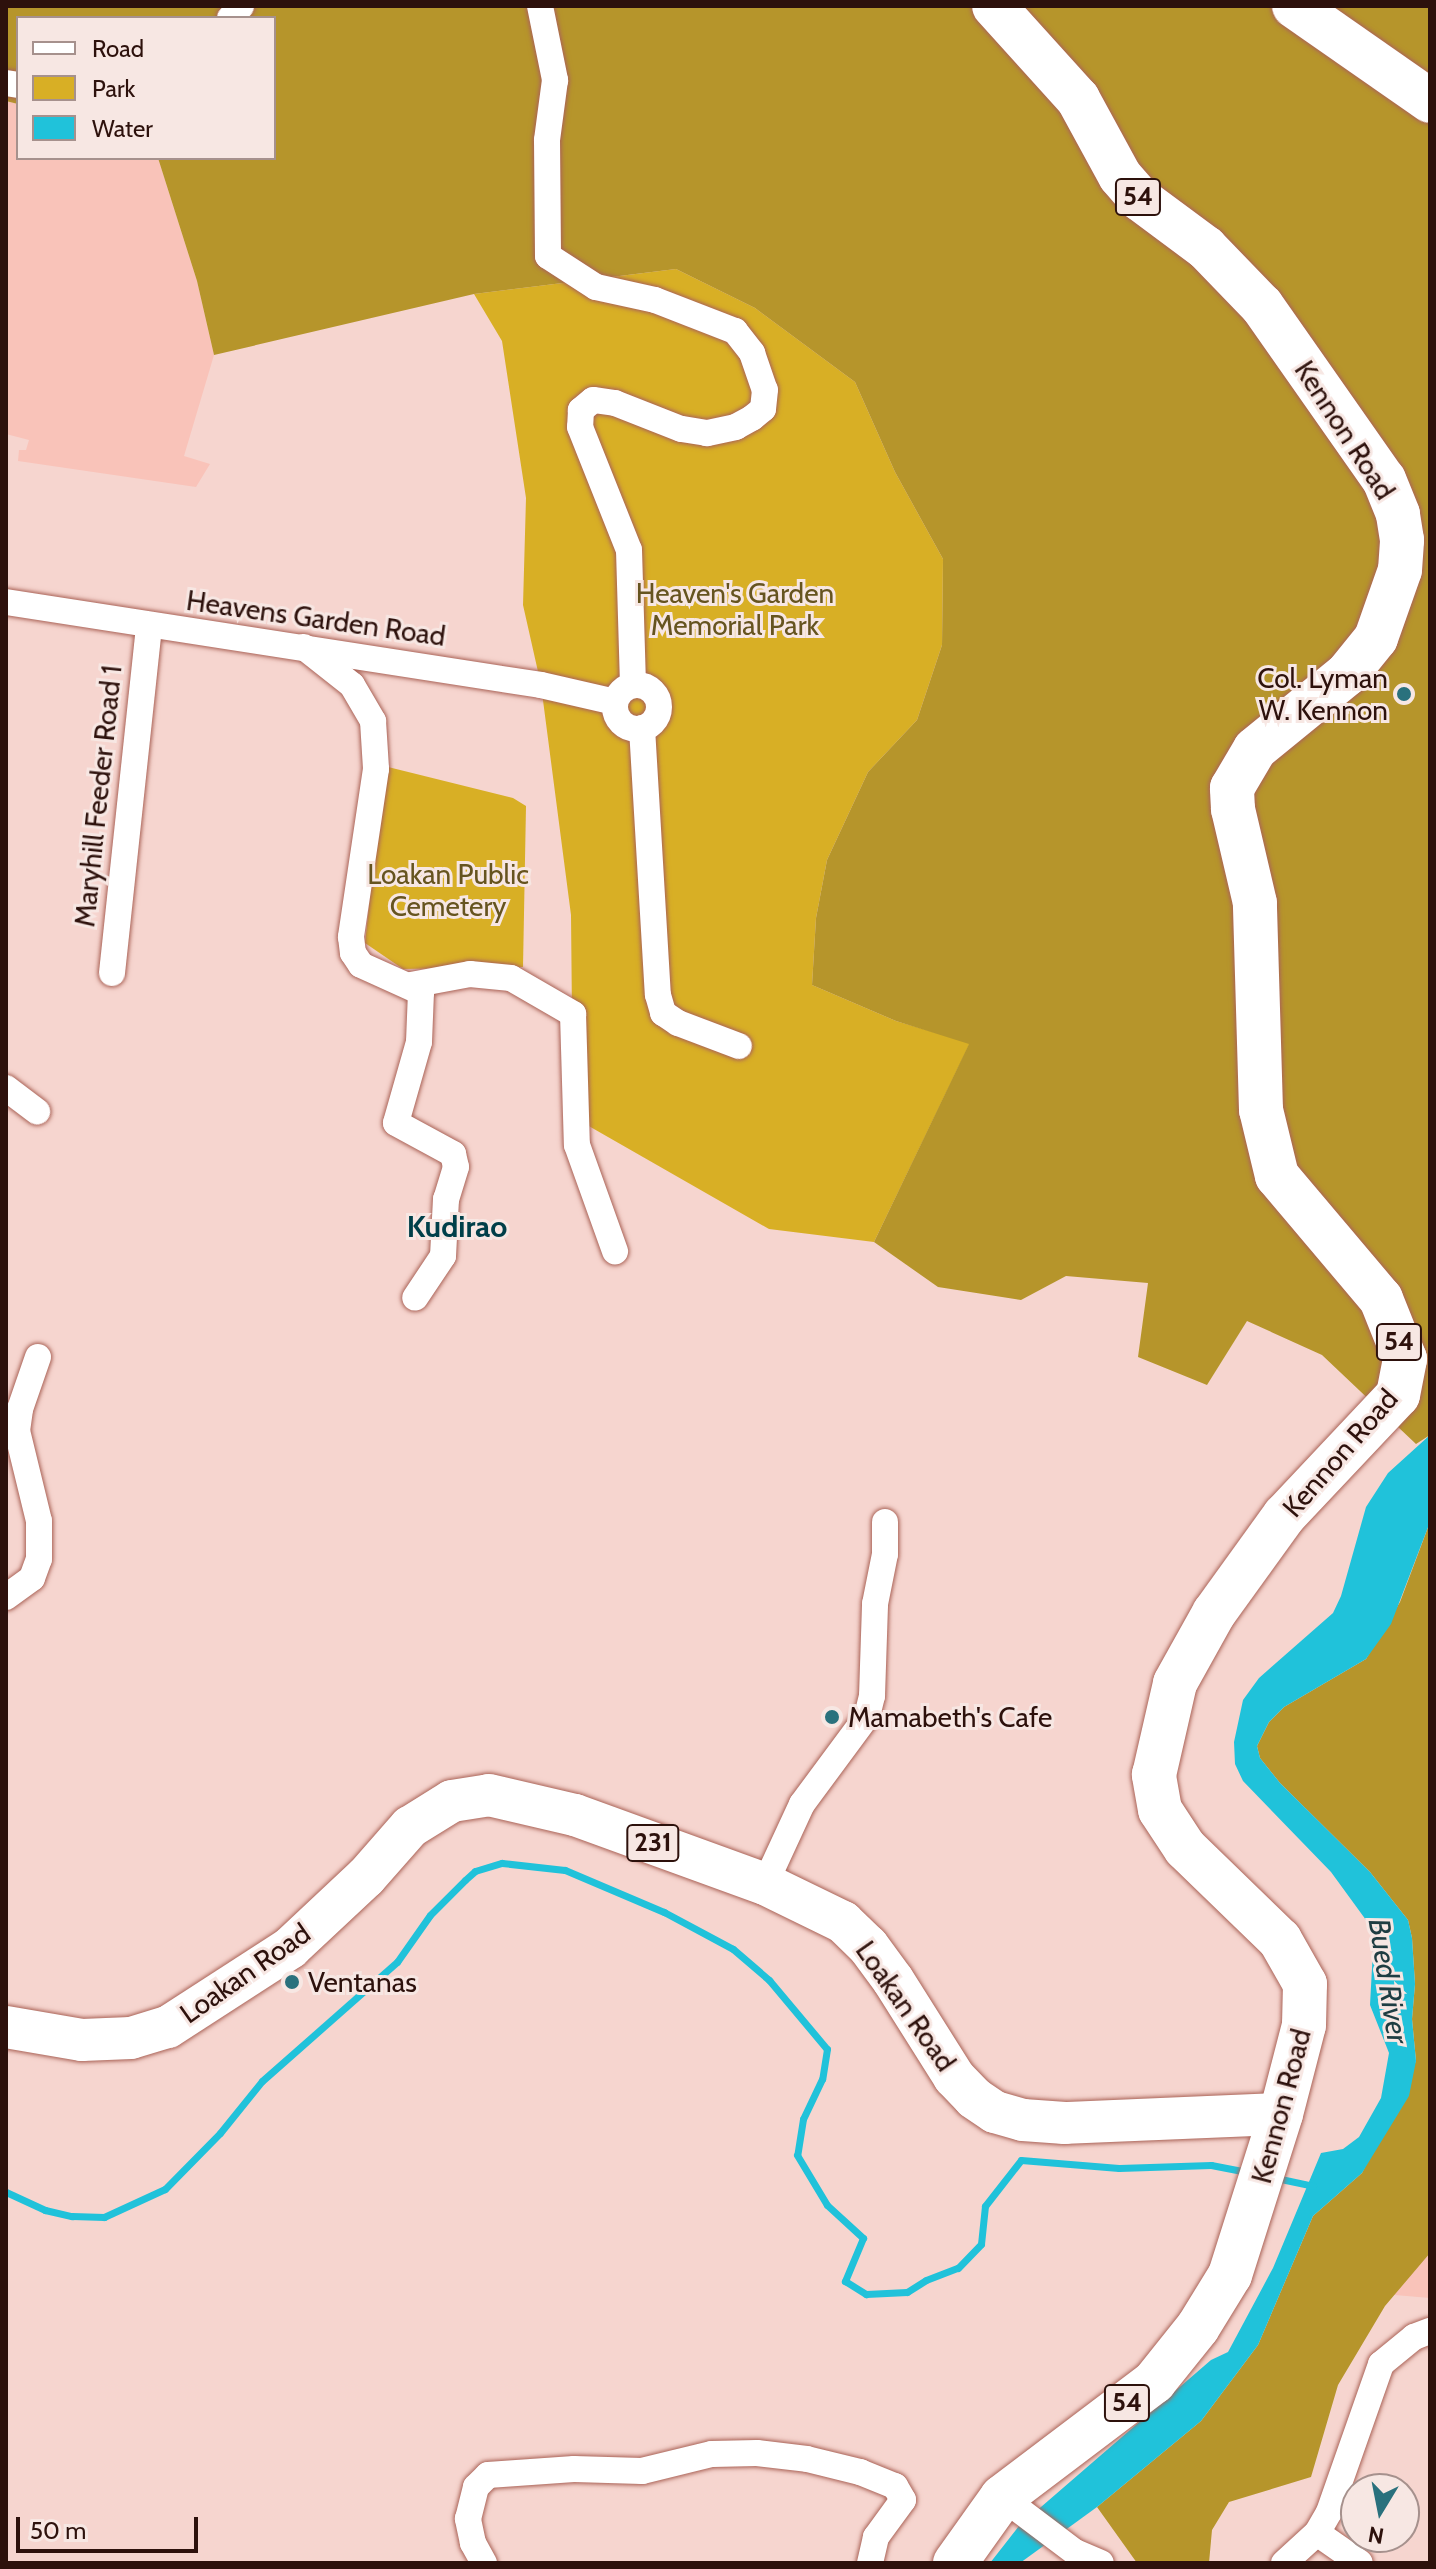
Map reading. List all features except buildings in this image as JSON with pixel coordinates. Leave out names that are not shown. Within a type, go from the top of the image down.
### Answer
[{"type":"highway","name":"Kennon Road","points":[[955,2563],[1011,2504],[1154,2382],[1198,2327],[1230,2275],[1254,2207],[1304,2025],[1305,1984],[1280,1940],[1185,1848],[1160,1810],[1154,1775],[1175,1683],[1214,1613],[1284,1516],[1398,1395],[1405,1359],[1381,1299],[1277,1176],[1261,1110],[1255,903],[1233,809],[1232,788],[1255,749],[1363,657],[1376,638],[1400,570],[1402,540],[1398,514],[1384,480],[1262,306],[1206,248],[1140,199],[1120,176],[1078,99],[994,6]]},
{"type":"highway","points":[[1294,6],[1430,101]]},
{"type":"main road","name":"Loakan Road","points":[[6,2027],[82,2040],[131,2038],[168,2027],[290,1948],[366,1877],[410,1827],[452,1801],[489,1795],[527,1801],[765,1884],[843,1922],[868,1946],[954,2077],[974,2098],[995,2112],[1023,2120],[1065,2123],[1281,2114]]},
{"type":"street","points":[[540,6],[555,80],[547,140],[548,256],[596,287],[655,300],[735,331],[752,353],[765,390],[763,409],[752,418],[736,427],[707,433],[681,429],[615,403],[593,400],[581,410],[580,427],[629,550],[621,722],[642,728],[654,720],[659,706],[654,693],[624,693]]},
{"type":"street","name":"Heavens Garden Road","points":[[6,602],[541,685],[624,693]]},
{"type":"street","name":"Maryhill Feeder Road 1","points":[[112,973],[149,626]]},
{"type":"street","points":[[304,647],[352,685],[373,721],[376,769],[351,937],[353,953],[361,965],[421,992],[419,1042],[396,1123],[453,1154],[456,1167],[446,1199],[443,1256],[415,1298]]},
{"type":"street","points":[[642,728],[658,995],[663,1013],[678,1023],[739,1046]]},
{"type":"street","points":[[411,985],[470,974],[511,978],[573,1014],[577,1145],[615,1251]]},
{"type":"street","points":[[6,1088],[37,1111]]},
{"type":"street","points":[[6,1597],[32,1578],[39,1559],[39,1521],[17,1431],[20,1409],[38,1357]]},
{"type":"street","points":[[765,1884],[802,1804],[867,1716],[872,1696],[875,1604],[885,1554],[885,1522]]},
{"type":"street","points":[[1284,2563],[1317,2533],[1329,2512],[1381,2364],[1414,2337],[1430,2331]]},
{"type":"street","points":[[484,2563],[473,2543],[468,2519],[476,2487],[488,2475],[574,2469],[642,2471],[712,2454],[757,2453],[833,2465],[895,2486],[903,2500],[876,2537],[870,2563]]},
{"type":"street","points":[[1011,2504],[1070,2551],[1101,2563]]},
{"type":"street","points":[[1317,2533],[1360,2563]]},
{"type":"shaded area","points":[[6,6],[1430,6],[1430,1435],[1416,1444],[1322,1355],[1247,1321],[1207,1385],[1138,1357],[1148,1283],[1066,1276],[1021,1300],[938,1287],[874,1242],[969,1044],[896,1021],[812,985],[816,918],[827,860],[868,772],[917,720],[942,645],[943,559],[895,472],[855,382],[755,308],[676,269],[474,294],[214,355],[197,281],[159,160],[276,160],[276,16],[16,16],[16,104],[6,101]]},
{"type":"shaded area","points":[[6,101],[16,104],[16,160],[159,160],[197,281],[214,355],[184,456],[210,464],[196,487],[18,461],[19,450],[26,450],[29,440],[6,434]]},
{"type":"shaded area","points":[[1430,1522],[1430,2253],[1385,2306],[1338,2385],[1311,2477],[1229,2502],[1212,2530],[1209,2563],[1137,2563],[1097,2507],[1201,2421],[1258,2345],[1313,2216],[1362,2173],[1416,2061],[1412,2019],[1415,1984],[1408,1920],[1370,1872],[1280,1783],[1260,1758],[1257,1746],[1269,1722],[1284,1707],[1366,1659],[1400,1602]]},
{"type":"shaded area","points":[[1430,2204],[1430,2298],[1371,2293]]},
{"type":"green space","name":"Heaven's Garden Memorial Park","points":[[676,269],[755,308],[855,382],[895,472],[943,559],[942,645],[917,720],[868,772],[827,860],[816,918],[812,985],[896,1021],[970,1043],[874,1242],[769,1229],[573,1117],[571,915],[541,685],[523,605],[526,498],[502,341],[474,294]]},
{"type":"green space","name":"Loakan Public Cemetery","points":[[384,766],[513,798],[526,806],[523,967],[403,969],[365,943]]},
{"type":"water","name":"Bued River","points":[[1430,1435],[1430,1522],[1391,1624],[1366,1659],[1284,1707],[1269,1722],[1257,1746],[1260,1758],[1280,1783],[1370,1872],[1408,1920],[1415,1984],[1412,2019],[1416,2061],[1409,2096],[1362,2173],[1313,2216],[1258,2345],[1201,2421],[1097,2507],[1020,2563],[990,2563],[1019,2526],[1211,2360],[1228,2352],[1273,2268],[1321,2153],[1343,2149],[1359,2137],[1381,2098],[1389,2053],[1370,2005],[1374,1931],[1331,1872],[1243,1781],[1235,1764],[1234,1742],[1243,1700],[1259,1678],[1333,1613],[1341,1596],[1366,1507],[1388,1473]]},
{"type":"waterway","points":[[6,2192],[45,2210],[72,2216],[104,2217],[165,2189],[220,2133],[262,2081],[397,1962],[430,1915],[465,1880],[475,1871],[502,1863],[565,1870],[664,1912],[733,1949],[769,1980],[827,2049],[822,2079],[803,2119],[797,2155],[827,2205],[863,2238],[845,2281],[866,2294],[907,2292],[926,2280],[958,2268],[981,2244],[985,2206],[1021,2160],[1119,2168],[1211,2165],[1248,2172]]},
{"type":"waterway","points":[[1276,2178],[1313,2186]]},
{"type":"place","name":"Col. Lyman W. Kennon","points":[[1404,694]]},
{"type":"place","name":"Mamabeth's Cafe","points":[[832,1717]]},
{"type":"place","name":"Ventanas","points":[[292,1982]]},
{"type":"district","name":"Kudirao","points":[[457,1227]]}]
